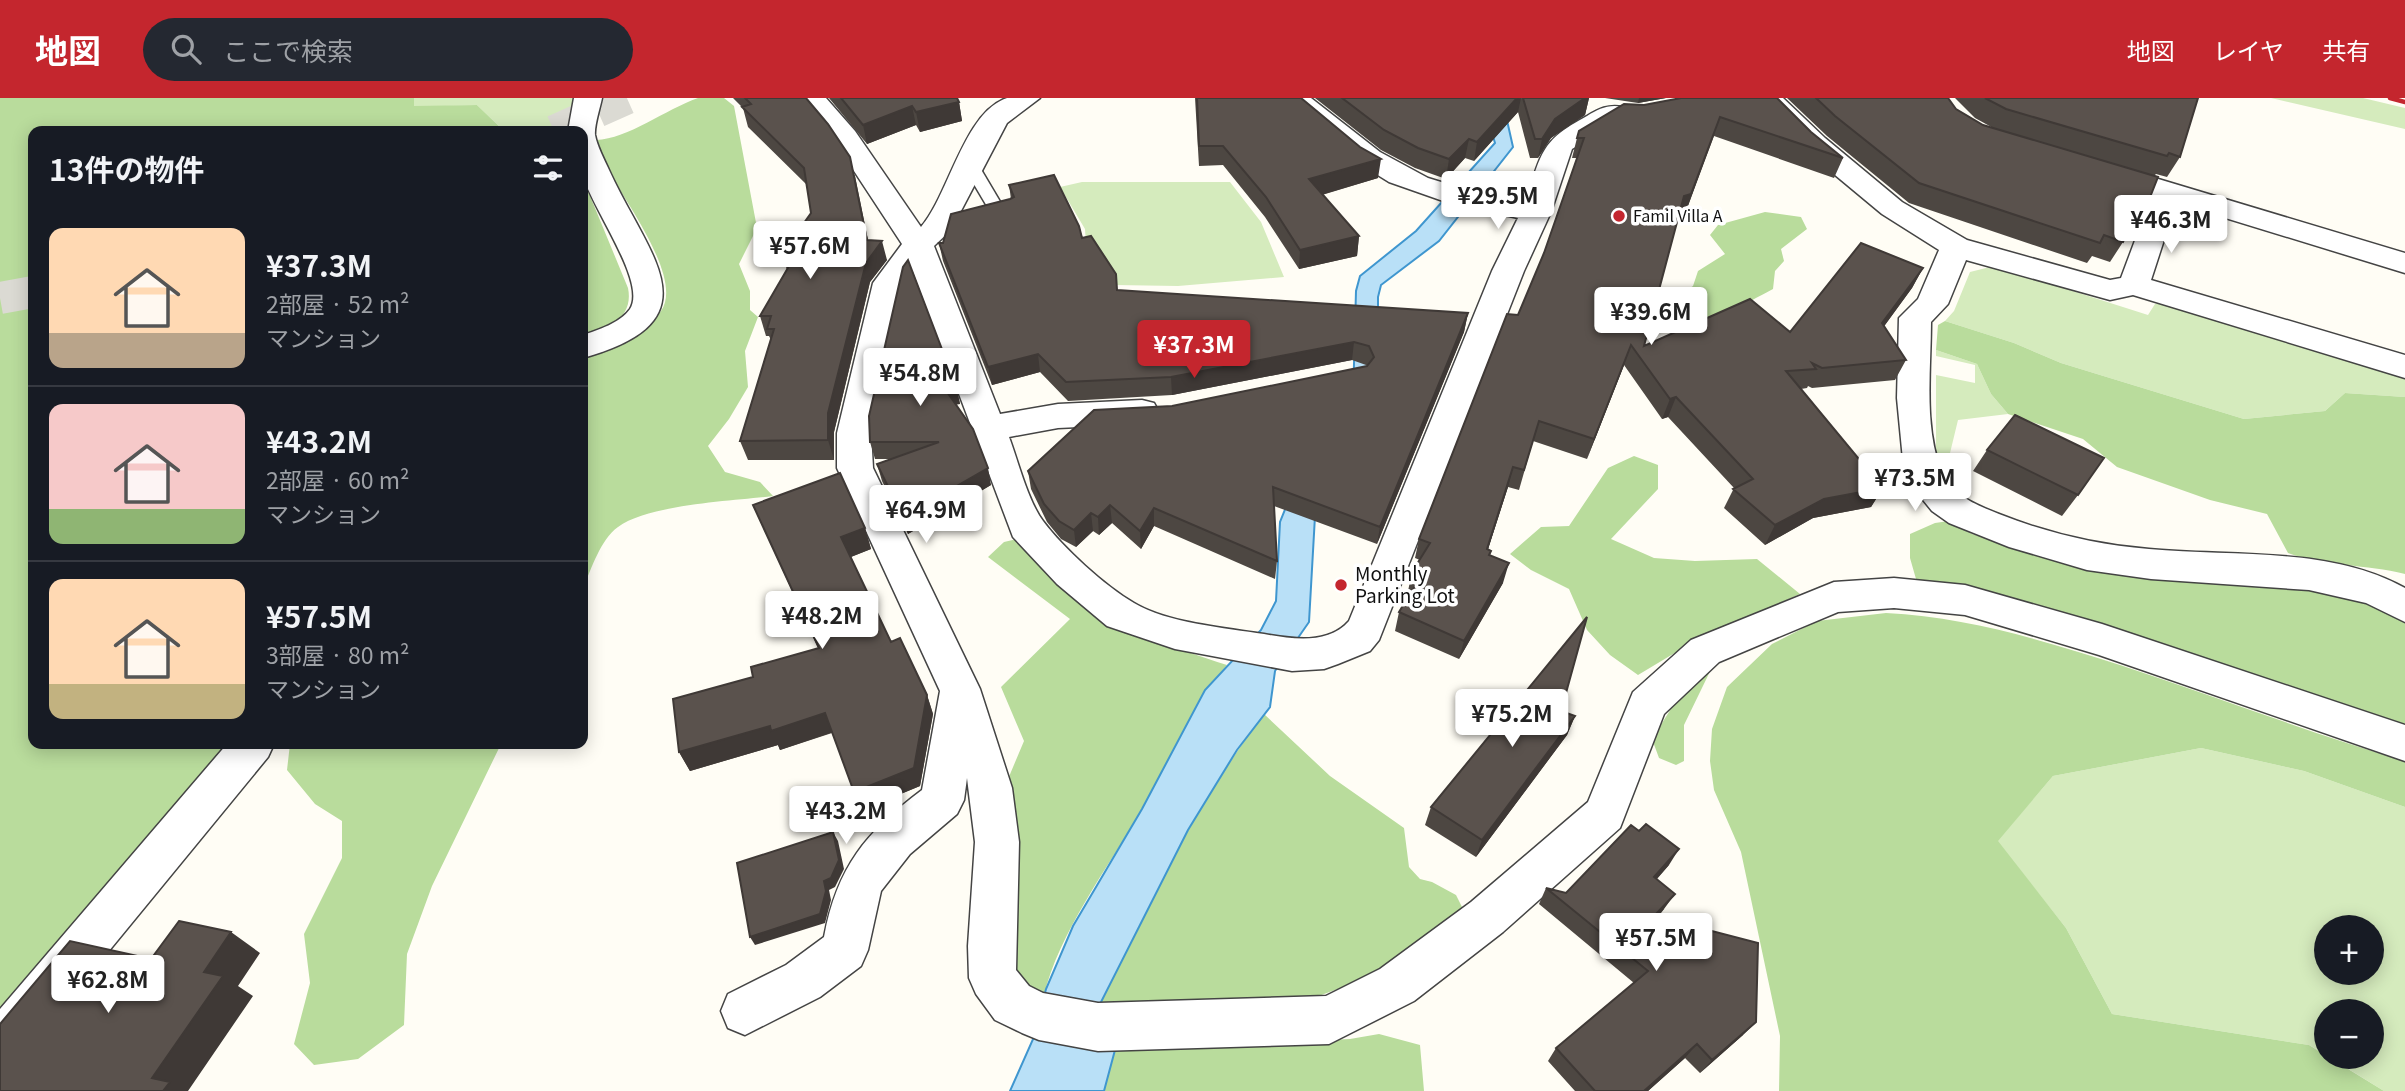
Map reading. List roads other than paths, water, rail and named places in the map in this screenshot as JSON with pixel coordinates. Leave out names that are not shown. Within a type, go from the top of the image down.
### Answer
[{"type":"street","points":[[583,126],[588,98]]},
{"type":"street","points":[[811,98],[845,137],[918,244],[1026,527],[1070,574],[1121,615],[1175,633],[1292,654],[1341,648],[1356,640],[1366,629],[1507,271],[1535,212],[1559,147],[1567,138],[1611,110]]},
{"type":"street","points":[[839,98],[853,117],[845,137]]},
{"type":"street","points":[[1026,98],[997,117],[936,230],[918,244],[889,282],[854,433],[854,451],[855,468],[892,540],[960,689],[981,752],[990,788],[995,829],[997,885],[991,946],[993,978],[1012,1003],[1039,1016],[1098,1027],[1329,1020],[1397,985],[1487,916],[1605,814],[1647,704],[1705,651],[1834,597],[1894,593],[1965,600],[2102,640],[2405,743]]},
{"type":"street","points":[[1292,98],[1318,112],[1382,166],[1460,198],[1535,212]]},
{"type":"street","points":[[1767,98],[1815,144],[1892,208],[1956,247],[2110,290],[2134,285],[2405,367]]},
{"type":"street","points":[[588,151],[600,185],[649,284],[648,307],[635,322],[615,335],[588,345]]},
{"type":"street","points":[[2074,163],[2405,263]]},
{"type":"street","points":[[2134,285],[2159,209]]},
{"type":"street","points":[[1956,247],[1932,304],[1915,317],[1918,450],[1926,475],[1938,498],[1965,516],[2016,537],[2093,555],[2119,561],[2340,580],[2389,595],[2405,607]]},
{"type":"street","points":[[988,428],[1058,416],[1172,410]]},
{"type":"street","points":[[745,1011],[803,982],[845,950],[858,892],[876,860],[900,832],[942,800],[960,689]]},
{"type":"street","points":[[0,1046],[249,749]]},
{"type":"lane","points":[[970,164],[997,210]]},
{"type":"water","points":[[1486,113],[1506,116],[1513,147],[1439,241],[1381,285],[1378,297],[1378,406],[1315,516],[1309,622],[1275,671],[1270,707],[1237,750],[1188,830],[1101,1002],[1100,1008],[1115,1050],[1104,1091],[1010,1091],[1034,1037],[1046,989],[1073,926],[1142,809],[1205,690],[1261,630],[1276,601],[1280,522],[1288,502],[1353,400],[1356,291],[1360,276],[1416,231],[1495,143]]},
{"type":"tunnel","points":[[565,126],[628,98]]},
{"type":"tunnel","points":[[0,298],[28,293]]},
{"type":"railway","points":[[2390,98],[2405,102]]},
{"type":"place","name":"Famil Villa A","points":[[1619,216]]},
{"type":"place","name":"Monthly Parking Lot","points":[[1341,585]]}]
